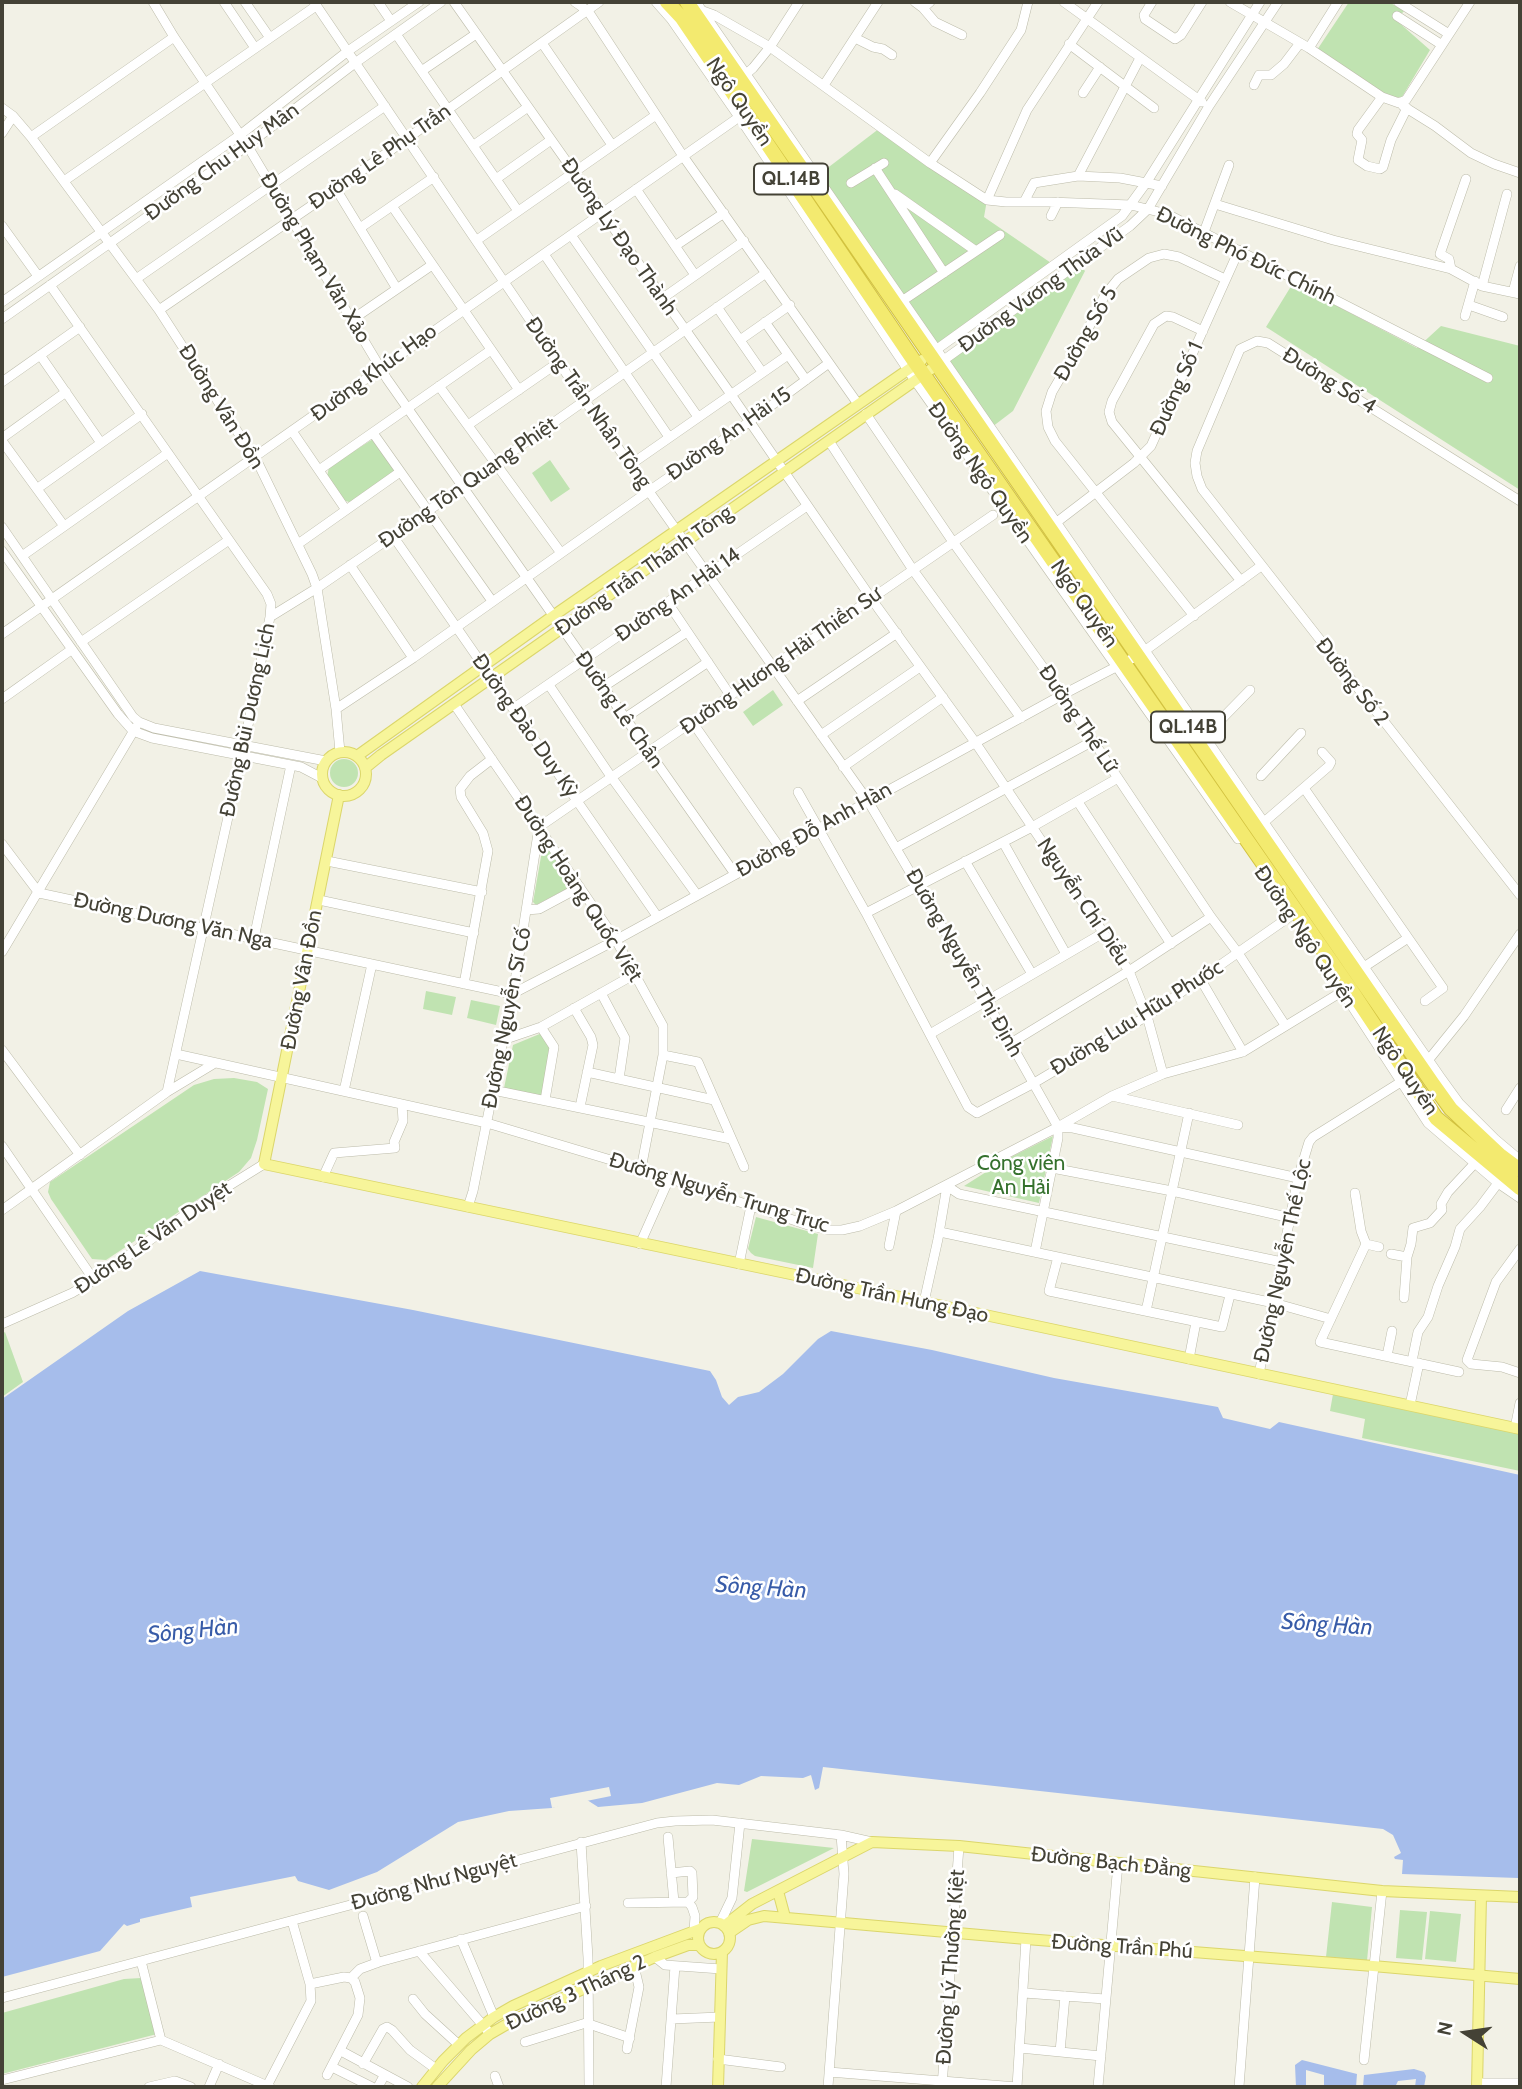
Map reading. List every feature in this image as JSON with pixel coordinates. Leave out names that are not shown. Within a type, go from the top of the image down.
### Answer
[{"type":"highway","name":"Ngô Quyền","points":[[667,2],[682,18],[743,114],[916,371],[1120,665],[1345,981],[1405,1080],[1436,1118],[1520,1188]]},
{"type":"highway","name":"Ngô Quyền","points":[[695,6],[1425,1064],[1451,1109],[1520,1170]]},
{"type":"main road","points":[[916,371],[937,357]]},
{"type":"main road","name":"Đường Trần Thánh Tông","points":[[357,756],[858,404],[916,371]]},
{"type":"main road","name":"Đường Trần Thánh Tông","points":[[365,768],[866,414],[916,371]]},
{"type":"main road","points":[[340,752],[357,756],[365,768],[364,783],[360,789],[354,793],[339,795],[328,789],[322,778],[326,761],[340,752]]},
{"type":"main road","name":"Đường Vân Đồn","points":[[264,1164],[339,795]]},
{"type":"main road","name":"Đường Trần Hưng Đạo","points":[[264,1164],[1518,1428]]},
{"type":"main road","points":[[724,1927],[745,1908],[872,1842]]},
{"type":"main road","name":"Đường Bạch Đằng","points":[[872,1842],[959,1846],[1382,1891],[1520,1897]]},
{"type":"main road","points":[[778,1891],[785,1917]]},
{"type":"main road","points":[[1478,2085],[1481,1896]]},
{"type":"main road","name":"Đường Trần Phú","points":[[724,1927],[764,1916],[785,1917],[1520,1979]]},
{"type":"main road","points":[[717,1953],[702,1949],[697,1930],[707,1923],[724,1927]]},
{"type":"main road","points":[[717,1953],[729,1944],[724,1927]]},
{"type":"main road","name":"Đường 3 Tháng 2","points":[[437,2087],[487,2030],[494,2017],[589,1972],[697,1930]]},
{"type":"main road","name":"Đường 3 Tháng 2","points":[[422,2087],[459,2045],[487,2030],[655,1957],[688,1945],[699,1945]]},
{"type":"main road","points":[[717,1953],[721,1969],[718,2087]]},
{"type":"street","name":"Đường Phạm Văn Xảo","points":[[153,2],[247,145],[380,368],[408,409]]},
{"type":"street","points":[[224,2],[255,48]]},
{"type":"street","points":[[246,2],[270,38]]},
{"type":"street","points":[[378,2],[391,21]]},
{"type":"street","name":"Đường Chu Huy Mân","points":[[2,302],[240,135],[348,51],[419,2]]},
{"type":"street","name":"Đường Chu Huy Mân","points":[[2,319],[247,145],[441,2]]},
{"type":"street","name":"Đường Lý Đạo Thành","points":[[454,2],[872,599]]},
{"type":"street","points":[[575,2],[587,11],[683,156],[858,404]]},
{"type":"street","name":"Đường Lê Phụ Trần","points":[[159,310],[336,189],[599,2]]},
{"type":"street","points":[[656,2],[743,114]]},
{"type":"street","points":[[746,74],[770,47],[799,2]]},
{"type":"street","points":[[824,85],[876,5],[864,2]]},
{"type":"street","points":[[930,163],[1021,30],[1028,2]]},
{"type":"street","points":[[1064,2],[1209,106]]},
{"type":"street","points":[[987,200],[1027,110],[1098,2]]},
{"type":"street","points":[[1152,2],[1144,15],[1145,19],[1175,39],[1181,36],[1202,2]]},
{"type":"street","points":[[1230,2],[1304,45],[1382,97],[1404,104],[1471,153],[1520,173]]},
{"type":"street","name":"Đường Vương Thừa Vũ","points":[[937,357],[956,336],[1122,216],[1146,183],[1260,2]]},
{"type":"street","name":"Đường Vương Thừa Vũ","points":[[937,357],[1130,226],[1148,208],[1209,106],[1278,2]]},
{"type":"street","points":[[1254,85],[1259,75],[1271,75],[1304,45],[1338,2]]},
{"type":"street","points":[[1398,2],[1449,34]]},
{"type":"street","points":[[1382,97],[1357,134],[1362,140],[1358,160],[1367,166],[1380,169],[1383,167],[1404,104],[1470,2]]},
{"type":"street","points":[[64,181],[315,4]]},
{"type":"street","name":"Đường Trần Nhân Tông","points":[[315,4],[585,401],[867,801]]},
{"type":"street","points":[[923,4],[937,24],[962,35]]},
{"type":"street","points":[[695,6],[746,74],[902,301],[937,357]]},
{"type":"street","name":"Đường Phó Đức Chính","points":[[695,6],[770,47],[930,163],[987,200],[1131,205],[1167,214],[1488,378]]},
{"type":"street","points":[[1397,16],[1442,45]]},
{"type":"street","points":[[397,34],[517,211]]},
{"type":"street","points":[[423,70],[476,34]]},
{"type":"street","points":[[31,137],[174,37]]},
{"type":"street","points":[[855,38],[892,55]]},
{"type":"street","points":[[542,44],[612,145]]},
{"type":"street","points":[[1069,44],[1154,108]]},
{"type":"street","points":[[1078,176],[1140,58]]},
{"type":"street","points":[[1083,93],[1100,67]]},
{"type":"street","points":[[136,279],[384,106]]},
{"type":"street","points":[[474,145],[528,107]]},
{"type":"street","name":"Đường Vân Đồn","points":[[2,108],[13,116],[31,137],[159,310],[254,457],[317,588],[340,752]]},
{"type":"street","name":"Đường Khúc Hạo","points":[[2,634],[743,114]]},
{"type":"street","points":[[477,240],[656,115]]},
{"type":"street","points":[[2,132],[13,116]]},
{"type":"street","points":[[496,178],[551,141]]},
{"type":"street","points":[[1205,232],[1229,165]]},
{"type":"street","points":[[851,183],[880,166],[890,191],[944,273]]},
{"type":"street","points":[[1024,202],[1034,183],[1078,176],[1119,178],[1162,186]]},
{"type":"street","points":[[360,228],[435,177]]},
{"type":"street","points":[[1451,269],[1448,259],[1440,254],[1466,180]]},
{"type":"street","points":[[336,189],[397,289]]},
{"type":"street","points":[[636,189],[695,275]]},
{"type":"street","points":[[890,191],[976,251]]},
{"type":"street","points":[[1465,316],[1479,283],[1507,194]]},
{"type":"street","points":[[1051,216],[1058,202]]},
{"type":"street","points":[[1215,204],[1333,240],[1451,269],[1479,283],[1517,293],[1520,266]]},
{"type":"street","points":[[392,206],[519,390]]},
{"type":"street","points":[[675,246],[724,213]]},
{"type":"street","points":[[2,226],[38,276]]},
{"type":"street","points":[[571,235],[698,416]]},
{"type":"street","points":[[902,301],[1000,236]]},
{"type":"street","points":[[663,298],[744,242]]},
{"type":"street","name":"Đường Số 1","points":[[1053,525],[1151,446],[1239,250]]},
{"type":"street","points":[[544,254],[669,437]]},
{"type":"street","name":"Đường Số 5","points":[[1095,493],[1052,435],[1048,428],[1046,411],[1052,392],[1105,295],[1118,279],[1149,258],[1164,254],[1179,257],[1225,279]]},
{"type":"street","points":[[353,319],[432,264]]},
{"type":"street","name":"Đường Tôn Quang Phiệt","points":[[270,617],[393,536],[766,273]]},
{"type":"street","name":"Đường Bùi Dương Lịch","points":[[50,285],[269,599],[270,617],[243,750],[167,1092]]},
{"type":"street","points":[[740,340],[790,305]]},
{"type":"street","points":[[1469,305],[1503,317]]},
{"type":"street","points":[[717,307],[762,372]]},
{"type":"street","points":[[1203,331],[1173,317],[1166,316],[1154,324],[1112,401],[1109,412],[1112,422],[1241,581]]},
{"type":"street","points":[[765,322],[806,380]]},
{"type":"street","points":[[2,382],[80,327]]},
{"type":"street","name":"Đường Số 4","points":[[1195,463],[1202,435],[1240,349],[1257,341],[1268,343],[1520,501]]},
{"type":"street","points":[[319,470],[491,350]]},
{"type":"street","points":[[40,355],[101,443]]},
{"type":"street","points":[[630,465],[788,355]]},
{"type":"street","points":[[468,425],[559,362]]},
{"type":"street","name":"Đường An Hải 15","points":[[336,709],[413,658],[829,363]]},
{"type":"street","points":[[439,387],[561,554]]},
{"type":"street","points":[[64,526],[2,439],[66,392]]},
{"type":"street","name":"Đường Lê Chân","points":[[408,409],[735,874]]},
{"type":"street","points":[[38,488],[142,414]]},
{"type":"street","name":"Đường Thế Lữ","points":[[866,414],[1062,695],[1285,1026]]},
{"type":"street","points":[[292,431],[346,510]]},
{"type":"street","points":[[373,433],[492,601]]},
{"type":"street","points":[[828,441],[914,570],[1021,718]]},
{"type":"street","points":[[22,556],[168,453]]},
{"type":"street","name":"Đường Số 2","points":[[1195,463],[1202,489],[1520,895]]},
{"type":"street","points":[[298,544],[400,472]]},
{"type":"street","points":[[1095,493],[1194,616]]},
{"type":"street","name":"Đường An Hải 14","points":[[514,708],[807,506]]},
{"type":"street","name":"Đường Hương Hải Thiền Sư","points":[[539,827],[993,515]]},
{"type":"street","points":[[2,527],[139,722],[243,750],[316,773],[322,778]]},
{"type":"street","name":"Đường Đào Duy Kỳ","points":[[393,536],[657,916]]},
{"type":"street","points":[[81,642],[229,540]]},
{"type":"street","points":[[2,551],[71,650],[133,731],[142,735],[326,761]]},
{"type":"street","points":[[2,569],[11,563]]},
{"type":"street","points":[[350,565],[413,658]]},
{"type":"street","name":"Đường Đỗ Anh Hàn","points":[[512,994],[1143,653],[1261,566]]},
{"type":"street","name":"Nguyễn Chí Diểu","points":[[872,599],[975,742],[1129,971],[1147,1016],[1163,1074]]},
{"type":"street","points":[[668,603],[730,695]]},
{"type":"street","points":[[603,687],[687,632]]},
{"type":"street","points":[[797,701],[897,633]]},
{"type":"street","points":[[2,699],[71,650]]},
{"type":"street","name":"Đường Ngô Quyền","points":[[1143,653],[1364,967],[1425,1064],[1459,1103],[1520,1160]]},
{"type":"street","points":[[625,718],[708,662]]},
{"type":"street","name":"Đường Ngô Quyền","points":[[1120,665],[1405,1080],[1428,1123],[1498,1183],[1520,1198]]},
{"type":"street","points":[[821,736],[920,667]]},
{"type":"street","points":[[549,685],[697,895]]},
{"type":"street","points":[[1204,737],[1250,690]]},
{"type":"street","points":[[843,767],[943,697]]},
{"type":"street","name":"Đường Hoàng Quốc Việt","points":[[454,704],[616,940],[663,1026],[663,1055],[641,1169]]},
{"type":"street","points":[[3,945],[39,893],[139,722]]},
{"type":"street","points":[[692,723],[780,848]]},
{"type":"street","points":[[1261,776],[1301,733]]},
{"type":"street","points":[[896,848],[1093,741]]},
{"type":"street","points":[[1263,823],[1330,764],[1322,752]]},
{"type":"street","points":[[464,984],[487,864],[487,842],[461,797],[460,789],[470,776],[492,759]]},
{"type":"street","points":[[254,938],[291,765]]},
{"type":"street","points":[[866,912],[1032,827],[1118,778]]},
{"type":"street","points":[[1304,788],[1443,988],[1425,1000]]},
{"type":"street","points":[[798,792],[866,912],[930,1034],[1103,933]]},
{"type":"street","name":"Đường Nguyễn Thị Định","points":[[867,801],[987,1001],[1058,1127]]},
{"type":"street","points":[[1078,802],[1171,944]]},
{"type":"street","name":"Đường Nguyễn Sĩ Cố","points":[[468,1207],[512,994],[539,827]]},
{"type":"street","points":[[1003,842],[1066,954]]},
{"type":"street","points":[[2,844],[39,893]]},
{"type":"street","points":[[327,861],[482,892]]},
{"type":"street","points":[[965,861],[1032,974]]},
{"type":"street","points":[[526,910],[539,909],[580,887]]},
{"type":"street","name":"Đường Dương Văn Nga","points":[[39,893],[512,994]]},
{"type":"street","points":[[319,900],[474,933]]},
{"type":"street","name":"Đường Lưu Hữu Phước","points":[[930,1034],[968,1107],[978,1113],[1147,1016],[1292,915]]},
{"type":"street","points":[[1011,1043],[1211,917]]},
{"type":"street","points":[[1425,1064],[1464,1016],[1520,934]]},
{"type":"street","points":[[1364,967],[1408,938]]},
{"type":"street","points":[[344,1091],[372,964]]},
{"type":"street","points":[[503,1040],[541,1027],[635,974]]},
{"type":"street","points":[[1201,980],[1244,1052]]},
{"type":"street","name":"Đường Nguyễn Trung Trực","points":[[176,1054],[487,1123],[641,1169],[808,1225],[842,1230],[896,1212],[1112,1096],[1163,1074],[1244,1052],[1343,991]]},
{"type":"street","points":[[601,993],[625,1038],[619,1079]]},
{"type":"street","points":[[574,1008],[593,1045],[580,1107]]},
{"type":"street","points":[[541,1027],[554,1047],[545,1100]]},
{"type":"street","points":[[2,1050],[80,1155]]},
{"type":"street","points":[[663,1055],[698,1062],[744,1167]]},
{"type":"street","points":[[2,1210],[167,1092],[215,1063]]},
{"type":"street","name":"Đường Nguyễn Thế Lộc","points":[[1259,1374],[1298,1178],[1307,1148],[1313,1137],[1405,1080],[1425,1064]]},
{"type":"street","points":[[587,1072],[714,1100]]},
{"type":"street","points":[[1506,1110],[1520,1088]]},
{"type":"street","points":[[493,1090],[732,1139]]},
{"type":"street","points":[[1112,1096],[1238,1125]]},
{"type":"street","points":[[323,1177],[334,1153],[395,1148],[394,1142],[403,1121],[402,1104]]},
{"type":"street","points":[[1146,1311],[1189,1113]]},
{"type":"street","points":[[1035,1252],[1058,1127],[1073,1128],[1298,1178]]},
{"type":"street","points":[[2,1146],[94,1280]]},
{"type":"street","points":[[1404,1298],[1406,1257],[1413,1228],[1430,1223],[1442,1210],[1441,1204],[1448,1192],[1475,1163]]},
{"type":"street","name":"Đường Lê Văn Duyệt","points":[[2,1324],[72,1293],[94,1280],[206,1200],[264,1164]]},
{"type":"street","points":[[1052,1168],[1291,1218]]},
{"type":"street","points":[[640,1244],[669,1179]]},
{"type":"street","points":[[1410,1405],[1418,1332],[1428,1317],[1437,1286],[1460,1230],[1498,1183]]},
{"type":"street","points":[[924,1302],[940,1233],[947,1186],[959,1194],[1282,1262]]},
{"type":"street","points":[[1355,1193],[1361,1231],[1366,1244],[1321,1342],[1460,1372]]},
{"type":"street","points":[[739,1264],[751,1206]]},
{"type":"street","points":[[889,1246],[896,1212]]},
{"type":"street","points":[[940,1233],[1230,1294],[1331,1319]]},
{"type":"street","points":[[1366,1244],[1379,1247]]},
{"type":"street","points":[[1520,1249],[1490,1294],[1467,1360],[1471,1364],[1502,1367],[1520,1373]]},
{"type":"street","points":[[1391,1254],[1406,1257]]},
{"type":"street","points":[[1058,1257],[1049,1291],[1222,1327],[1230,1294]]},
{"type":"street","points":[[1189,1359],[1196,1322]]},
{"type":"street","points":[[1387,1356],[1392,1331]]},
{"type":"street","points":[[1518,1428],[1520,1403]]},
{"type":"street","name":"Đường Như Nguyệt","points":[[2,1997],[639,1827],[675,1821],[712,1820],[841,1835],[872,1842]]},
{"type":"street","points":[[724,1927],[732,1898],[740,1823]]},
{"type":"street","points":[[828,2087],[844,1874],[841,1835]]},
{"type":"street","points":[[668,1837],[674,1902]]},
{"type":"street","points":[[581,1842],[589,1972],[589,2087]]},
{"type":"street","name":"Đường Lý Thường Kiệt","points":[[943,2084],[959,1846]]},
{"type":"street","points":[[1098,2087],[1118,1864]]},
{"type":"street","points":[[628,1903],[688,1902],[693,1898],[692,1873],[671,1873]]},
{"type":"street","points":[[1239,2087],[1255,1877]]},
{"type":"street","points":[[1364,2060],[1382,1891]]},
{"type":"street","points":[[688,1902],[695,1916],[697,1930]]},
{"type":"street","points":[[351,1978],[360,1969],[377,1963],[586,1906]]},
{"type":"street","points":[[363,1916],[377,1963]]},
{"type":"street","points":[[2,2080],[161,2040],[268,2087],[310,2005],[310,1984],[292,1921]]},
{"type":"street","name":"Đường 3 Tháng 2","points":[[461,1939],[494,2017]]},
{"type":"street","points":[[829,2072],[880,2082],[1017,2087],[1026,1939]]},
{"type":"street","points":[[419,1951],[487,2030]]},
{"type":"street","name":"Đường 3 Tháng 2","points":[[655,1957],[663,1964],[721,1969]]},
{"type":"street","points":[[141,1961],[161,2040]]},
{"type":"street","points":[[627,2049],[639,1987],[634,1966]]},
{"type":"street","points":[[666,2087],[676,1966]]},
{"type":"street","points":[[310,1984],[344,1977],[355,1982],[360,2009],[330,2071],[372,2087]]},
{"type":"street","points":[[1024,1993],[1105,1999]]},
{"type":"street","points":[[1060,2052],[1065,1996]]},
{"type":"street","points":[[413,1999],[425,2014],[459,2045]]},
{"type":"street","points":[[672,2019],[720,2017]]},
{"type":"street","points":[[589,2023],[630,2038]]},
{"type":"street","name":"Đường 3 Tháng 2","points":[[525,2042],[589,2023]]},
{"type":"street","points":[[363,2064],[383,2029],[387,2027],[410,2050],[436,2069]]},
{"type":"street","points":[[1020,2048],[1101,2056]]},
{"type":"street","points":[[341,2051],[408,2087]]},
{"type":"street","points":[[718,2059],[781,2067]]},
{"type":"street","points":[[209,2087],[219,2064]]},
{"type":"street","points":[[378,2087],[384,2076]]},
{"type":"street","points":[[495,2076],[499,2087]]},
{"type":"street","points":[[149,2087],[174,2081],[191,2087]]},
{"type":"street","points":[[1478,2085],[1520,2083]]},
{"type":"green space","points":[[1349,2],[1389,2],[1404,11],[1396,20],[1430,50],[1402,97],[1390,98],[1317,50]]},
{"type":"green space","points":[[880,128],[987,200],[984,217],[1054,265],[937,350],[817,176]]},
{"type":"green space","points":[[1078,263],[1085,271],[1013,411],[992,427],[944,360]]},
{"type":"green space","points":[[1293,283],[1417,348],[1441,326],[1520,346],[1520,490],[1266,327]]},
{"type":"green space","points":[[373,439],[394,467],[394,471],[352,503],[343,500],[327,477],[329,467]]},
{"type":"green space","points":[[550,460],[570,489],[551,502],[532,473]]},
{"type":"green space","points":[[773,690],[783,705],[753,726],[743,712]]},
{"type":"green space","points":[[344,759],[354,763],[358,773],[354,783],[344,787],[334,783],[330,773],[334,763]]},
{"type":"green space","points":[[550,848],[572,881],[572,886],[536,905],[533,902],[542,851]]},
{"type":"green space","points":[[426,991],[456,997],[452,1015],[423,1009]]},
{"type":"green space","points":[[471,1000],[500,1006],[496,1025],[467,1018]]},
{"type":"green space","points":[[542,1033],[551,1046],[543,1096],[504,1088],[513,1045]]},
{"type":"green space","points":[[234,1078],[257,1082],[268,1089],[251,1158],[239,1172],[106,1260],[92,1259],[51,1199],[48,1192],[50,1182],[194,1085],[214,1079]]},
{"type":"green space","name":"Công viên An Hải","points":[[1053,1136],[1039,1203],[964,1186],[1005,1160]]},
{"type":"green space","points":[[756,1217],[818,1234],[813,1268],[751,1253],[748,1249]]},
{"type":"green space","points":[[5,1332],[23,1382],[2,1397],[2,1334]]},
{"type":"green space","points":[[1333,1394],[1520,1433],[1520,1471],[1362,1438],[1365,1419],[1330,1411]]},
{"type":"green space","points":[[752,1839],[834,1848],[747,1892],[744,1891]]},
{"type":"green space","points":[[1332,1902],[1372,1907],[1367,1961],[1326,1957]]},
{"type":"green space","points":[[1400,1910],[1427,1912],[1422,1960],[1396,1958]]},
{"type":"green space","points":[[1430,1911],[1461,1914],[1456,1962],[1425,1959]]},
{"type":"green space","points":[[141,1978],[157,2034],[2,2074],[2,2013],[124,1979]]},
{"type":"water","name":"Sông Hàn","points":[[200,1271],[413,1310],[710,1371],[722,1397],[729,1405],[738,1397],[759,1392],[783,1374],[818,1339],[831,1331],[932,1350],[1054,1378],[1218,1407],[1223,1418],[1270,1429],[1279,1422],[1520,1475],[1520,1876],[1402,1874],[1403,1860],[1394,1857],[1401,1853],[1393,1835],[1383,1829],[823,1767],[819,1788],[815,1790],[811,1775],[803,1778],[761,1776],[739,1785],[717,1783],[642,1803],[598,1807],[584,1798],[552,1808],[509,1811],[458,1822],[377,1872],[329,1890],[298,1881],[295,1876],[190,1897],[192,1907],[140,1919],[140,1922],[127,1926],[124,1924],[100,1951],[2,1977],[2,1399],[128,1311]]},
{"type":"water","points":[[1302,2060],[1357,2074],[1356,2087],[1324,2085],[1324,2075],[1306,2070],[1306,2087],[1296,2087],[1295,2065]]},
{"type":"water","points":[[1414,2069],[1424,2072],[1424,2087],[1415,2087],[1416,2079],[1398,2081],[1395,2087],[1363,2087],[1364,2075]]},
{"type":"pier","points":[[609,1787],[611,1796],[552,1808],[550,1798]]}]
